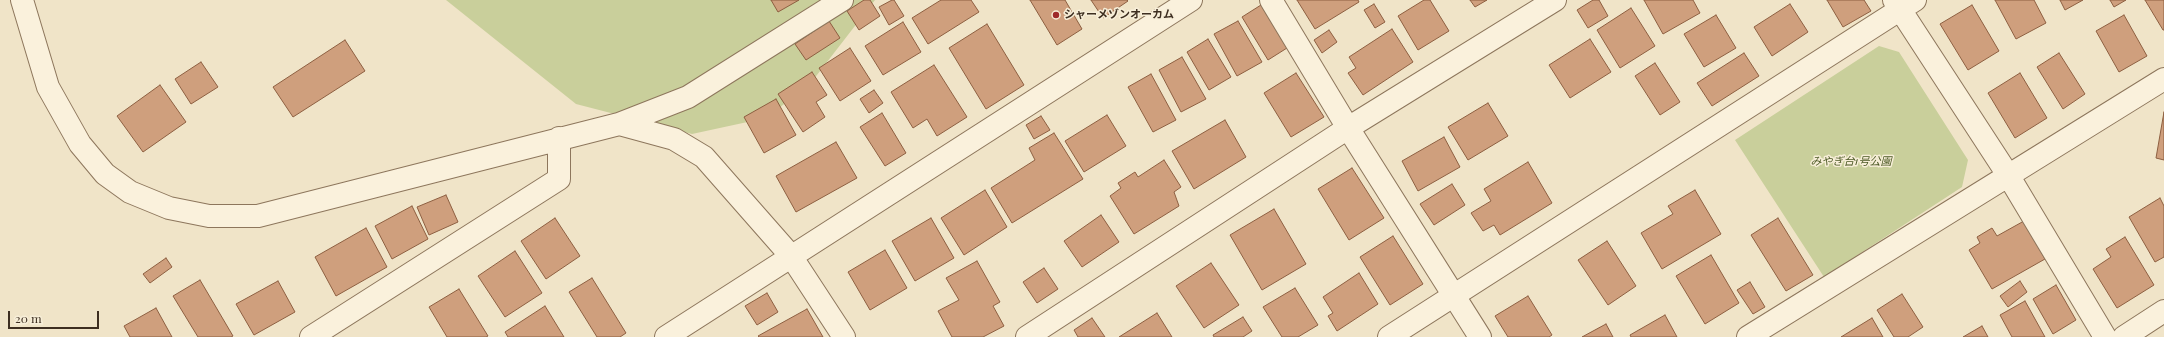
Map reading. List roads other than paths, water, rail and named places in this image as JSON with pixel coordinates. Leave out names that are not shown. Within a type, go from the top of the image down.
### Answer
[{"type":"street","points":[[22,0],[48,87],[80,144],[106,174],[130,192],[169,208],[209,216],[258,216],[559,138],[619,124],[688,97],[842,0]]},
{"type":"street","points":[[666,337],[1191,0]]},
{"type":"street","points":[[1270,0],[1348,128],[1480,337]]},
{"type":"street","points":[[1027,337],[1348,128],[1555,0]]},
{"type":"street","points":[[1389,337],[1903,3],[2105,337]]},
{"type":"street","points":[[1748,337],[2164,79]]},
{"type":"street","points":[[619,124],[674,139],[704,157],[790,256],[844,337]]},
{"type":"street","points":[[311,337],[559,179],[559,138]]},
{"type":"street","points":[[2124,337],[2164,311]]},
{"type":"place","name":"シャーメゾンオーカム","points":[[1056,15]]},
{"type":"park label","name":"みやぎ台1号公園","points":[[1851,162]]}]
